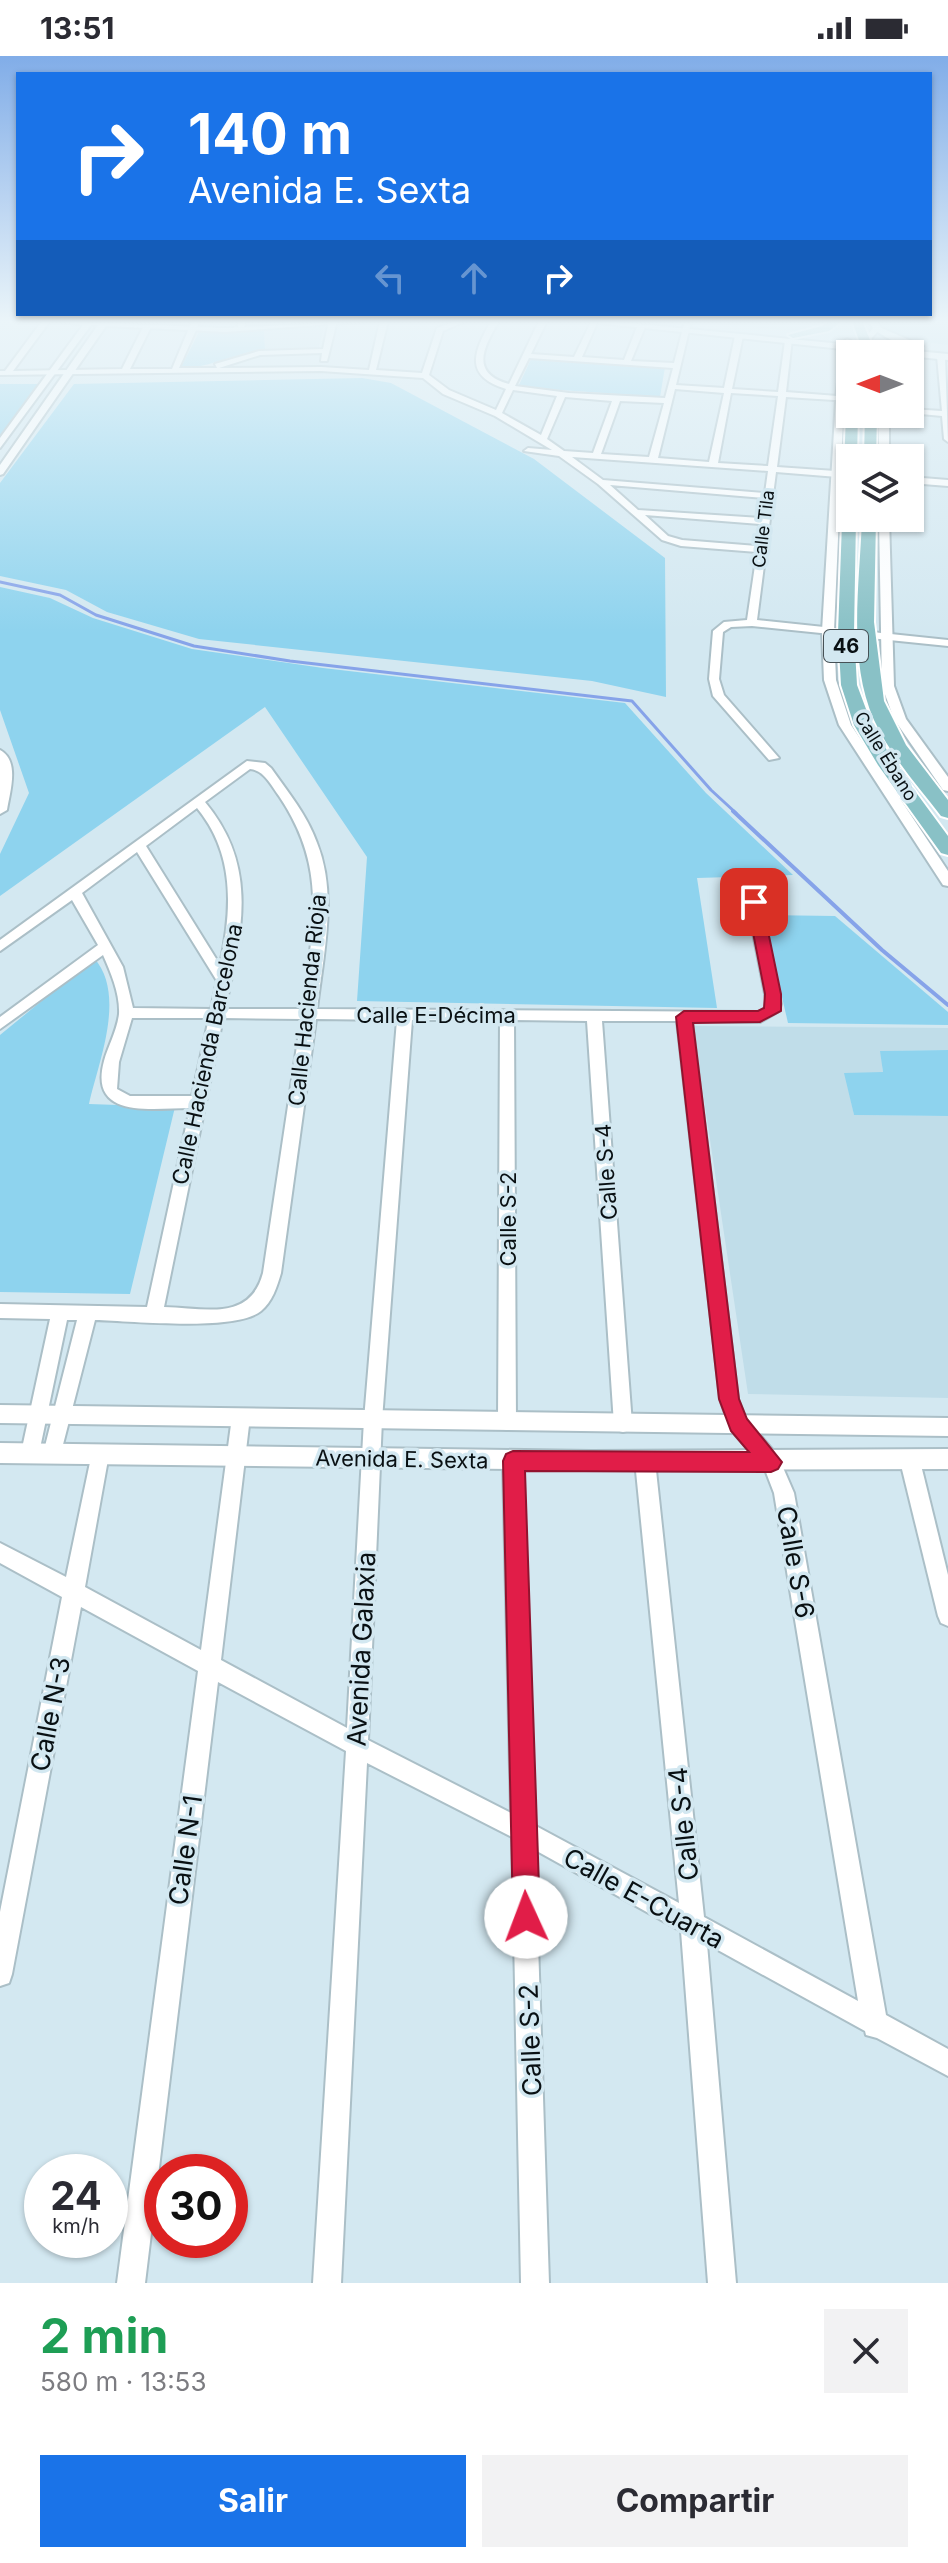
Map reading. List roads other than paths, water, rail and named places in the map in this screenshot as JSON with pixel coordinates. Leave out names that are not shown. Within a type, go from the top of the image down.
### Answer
[{"type":"main road","name":"Calle Ébano","points":[[846,532],[849,685],[863,725],[887,765],[948,849]]},
{"type":"main road","name":"Calle Ébano","points":[[870,532],[877,636],[870,675],[883,721],[948,812]]},
{"type":"street","points":[[0,445],[15,425]]},
{"type":"street","points":[[0,472],[34,425]]},
{"type":"street","points":[[517,425],[601,482],[673,542],[760,549]]},
{"type":"street","points":[[543,440],[549,425]]},
{"type":"street","points":[[596,456],[607,425]]},
{"type":"street","points":[[653,460],[663,425]]},
{"type":"street","points":[[713,464],[721,425]]},
{"type":"street","name":"Calle Tila","points":[[752,623],[776,425]]},
{"type":"street","points":[[528,451],[836,474]]},
{"type":"street","points":[[924,481],[948,483]]},
{"type":"street","points":[[601,482],[767,496]]},
{"type":"street","points":[[634,512],[764,521]]},
{"type":"street","points":[[839,532],[828,631],[830,680],[845,725],[948,882]]},
{"type":"street","points":[[883,532],[877,636],[892,701],[900,719],[948,787]]},
{"type":"street","points":[[773,758],[719,696],[714,679],[718,631],[728,624],[752,623],[948,643]]},
{"type":"street","points":[[0,754],[6,770],[0,810]]},
{"type":"street","name":"Calle Hacienda Rioja","points":[[0,947],[239,769],[253,765],[267,771],[296,811],[312,841],[319,870],[320,904],[309,1014],[269,1289],[262,1303],[251,1312],[236,1315],[154,1314]]},
{"type":"street","name":"Calle Hacienda Barcelona","points":[[154,1314],[235,928],[238,891],[232,857],[221,831],[198,802]]},
{"type":"street","points":[[139,845],[223,980]]},
{"type":"street","points":[[75,893],[117,972],[126,1013],[108,1070],[110,1092],[128,1102],[197,1102]]},
{"type":"street","name":"Calle E-Décima","points":[[126,1013],[767,1015],[774,1004],[754,902]]},
{"type":"street","points":[[0,1024],[105,947]]},
{"type":"street","name":"Avenida Galaxia","points":[[327,2283],[373,1420],[405,1015]]},
{"type":"street","name":"Calle S-2","points":[[507,1016],[507,1422]]},
{"type":"street","name":"Calle S-4","points":[[594,1016],[623,1424]]},
{"type":"street","name":"Calle S-6","points":[[684,1017],[728,1389],[738,1424],[771,1462],[784,1493],[875,2026]]},
{"type":"street","points":[[0,1311],[154,1314]]},
{"type":"street","points":[[41,1454],[38,1415],[60,1313]]},
{"type":"street","points":[[41,1454],[62,1416],[88,1313]]},
{"type":"street","name":"Avenida E. Sexta","points":[[0,1414],[948,1427]]},
{"type":"street","name":"Calle N-1","points":[[131,2283],[241,1417]]},
{"type":"street","name":"Avenida E. Sexta","points":[[0,1453],[513,1461],[948,1459]]},
{"type":"street","name":"Calle N-3","points":[[0,1974],[100,1454]]},
{"type":"street","name":"Calle S-2","points":[[513,1461],[535,2283]]},
{"type":"street","name":"Calle S-4","points":[[645,1461],[693,1925],[722,2283]]},
{"type":"street","points":[[910,1461],[948,1616]]},
{"type":"street","name":"Calle E-Cuarta","points":[[0,1552],[356,1745],[523,1831],[875,2026],[948,2063]]},
{"type":"waterway","points":[[0,582],[60,595],[96,615],[194,646],[290,661],[632,701],[711,790],[736,813]]},
{"type":"waterway","points":[[733,811],[882,950],[948,1005]]}]
